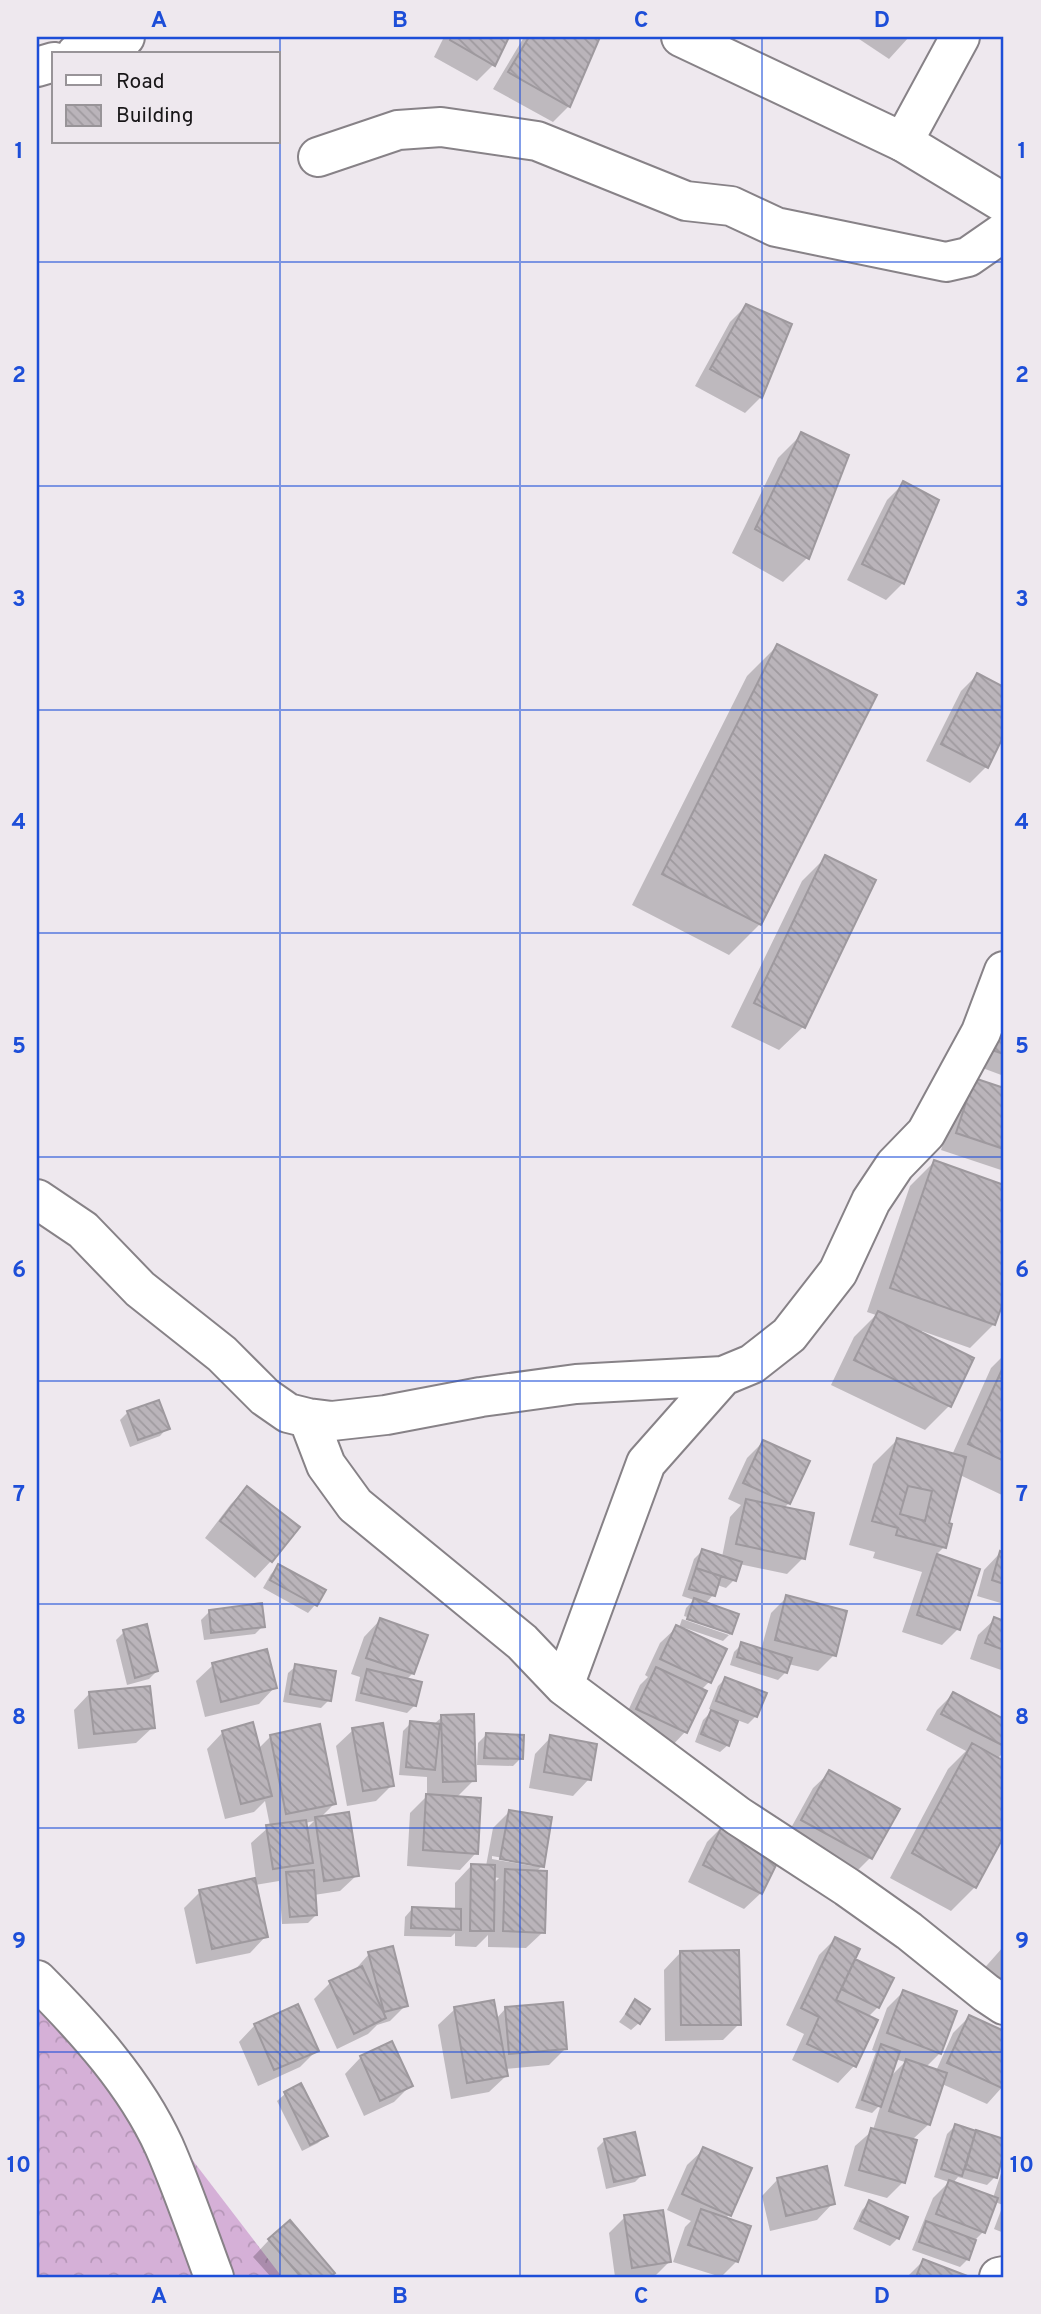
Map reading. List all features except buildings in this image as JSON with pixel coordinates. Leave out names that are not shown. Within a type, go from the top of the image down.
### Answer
[{"type":"street","points":[[82,52],[125,37]]},
{"type":"street","points":[[681,37],[903,142],[1004,203]]},
{"type":"street","points":[[903,142],[960,37]]},
{"type":"street","points":[[318,157],[398,130],[441,127],[537,141],[687,201],[731,206],[776,227],[947,262],[968,257],[1004,232]]},
{"type":"street","points":[[37,1199],[83,1230],[140,1289],[222,1354],[265,1397],[288,1413],[332,1421],[386,1415],[481,1397],[576,1384],[723,1376],[751,1364],[789,1335],[838,1272],[871,1201],[895,1165],[926,1133],[981,1032],[1004,971]]},
{"type":"street","points":[[564,1686],[646,1463],[723,1376]]},
{"type":"street","points":[[308,1418],[326,1465],[355,1505],[522,1642],[564,1686],[738,1816],[899,1923],[1004,2005]]},
{"type":"street","points":[[37,1980],[75,2018],[126,2082],[163,2145],[214,2277]]},
{"type":"green space","points":[[37,1957],[282,2277],[37,2277]]}]
